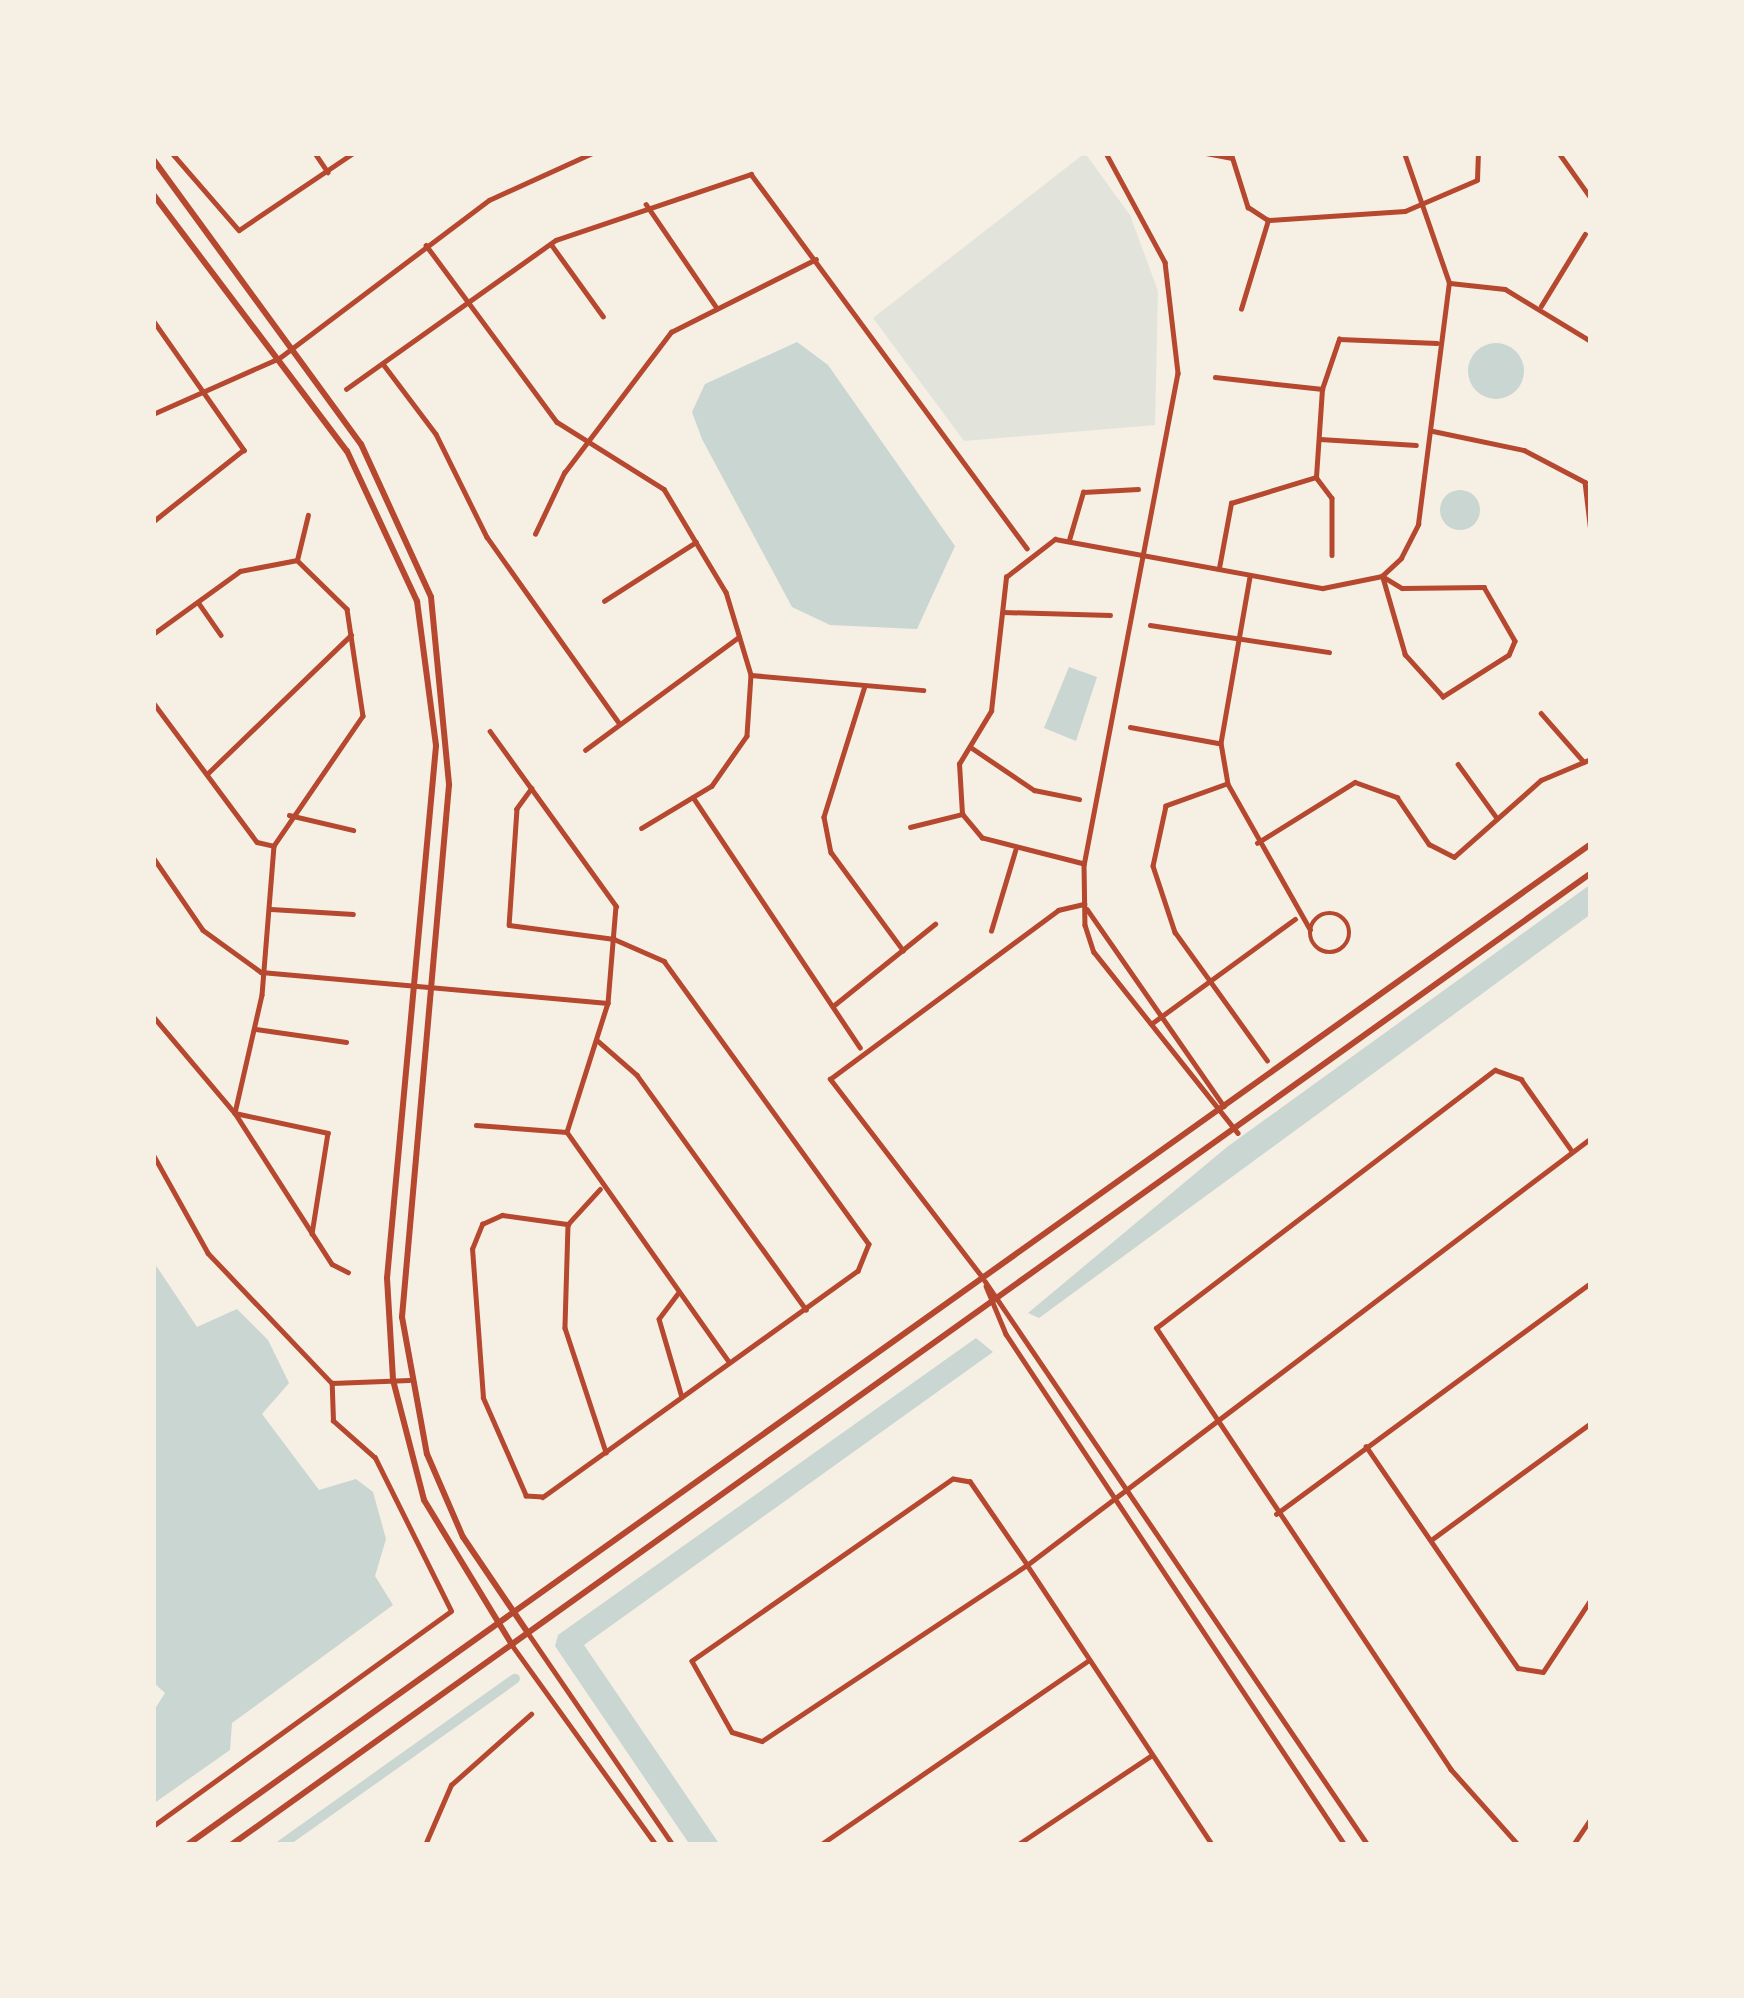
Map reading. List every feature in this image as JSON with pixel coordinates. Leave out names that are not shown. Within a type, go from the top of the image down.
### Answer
[{"type":"main road","points":[[153,159],[379,475],[431,597],[451,746],[402,1278],[409,1380],[448,1507],[528,1634]]},
{"type":"main road","points":[[153,194],[366,482],[417,601],[436,746],[387,1278],[393,1380],[424,1501],[512,1645]]},
{"type":"main road","points":[[188,1845],[494,1620],[1223,1114],[1591,844]]},
{"type":"main road","points":[[231,1845],[1238,1133],[1591,873]]},
{"type":"street","points":[[172,153],[239,230],[352,153]]},
{"type":"street","points":[[315,153],[328,172]]},
{"type":"street","points":[[153,414],[278,359],[488,200],[592,153]]},
{"type":"street","points":[[1106,153],[1150,223],[1178,333],[1143,556],[1084,864],[1084,904],[1094,952],[1238,1133]]},
{"type":"street","points":[[1206,153],[1231,155],[1248,207],[1268,220],[1429,201],[1477,180],[1478,153]]},
{"type":"street","points":[[1382,576],[1418,524],[1449,283],[1429,201],[1404,153]]},
{"type":"street","points":[[1558,153],[1591,198]]},
{"type":"street","points":[[346,388],[550,244],[646,204],[752,174],[1028,550]]},
{"type":"street","points":[[646,204],[717,308]]},
{"type":"street","points":[[1241,309],[1268,220]]},
{"type":"street","points":[[1540,306],[1585,234]]},
{"type":"street","points":[[550,244],[602,316]]},
{"type":"street","points":[[426,245],[557,422],[664,489],[696,542],[739,637],[751,675],[753,718],[735,764],[642,828]]},
{"type":"street","points":[[535,534],[591,442],[670,332],[817,258]]},
{"type":"street","points":[[1449,283],[1540,306],[1591,341]]},
{"type":"street","points":[[153,320],[244,450],[153,522]]},
{"type":"street","points":[[1332,555],[1333,498],[1316,477],[1322,388],[1339,339],[1439,344]]},
{"type":"street","points":[[384,365],[436,434],[487,537],[620,724]]},
{"type":"street","points":[[1214,377],[1322,388]]},
{"type":"street","points":[[1433,431],[1524,450],[1588,482],[1591,532]]},
{"type":"street","points":[[1321,439],[1416,445]]},
{"type":"street","points":[[1219,570],[1231,503],[1316,477]]},
{"type":"street","points":[[1069,541],[1083,492],[1138,489]]},
{"type":"street","points":[[297,560],[308,515]]},
{"type":"street","points":[[1084,864],[1015,851],[982,838],[962,814],[959,764],[991,710],[1006,577],[1028,550],[1069,541],[1323,588],[1382,576],[1402,588],[1484,587],[1515,641],[1456,696],[1428,688],[1405,655],[1382,576]]},
{"type":"street","points":[[604,601],[696,542]]},
{"type":"street","points":[[153,634],[240,571],[297,560],[339,591],[364,676],[356,739],[289,815],[274,846],[256,1029],[235,1113]]},
{"type":"street","points":[[1250,577],[1221,743],[1228,784],[1295,919],[1310,929],[1327,953],[1351,929],[1332,914],[1310,929]]},
{"type":"street","points":[[198,602],[221,635]]},
{"type":"street","points":[[1001,612],[1110,615]]},
{"type":"street","points":[[1150,625],[1329,652]]},
{"type":"street","points":[[207,774],[351,634]]},
{"type":"street","points":[[586,750],[739,637]]},
{"type":"street","points":[[751,675],[923,690]]},
{"type":"street","points":[[865,686],[824,817],[831,852],[903,950]]},
{"type":"street","points":[[153,702],[257,842],[274,846]]},
{"type":"street","points":[[1257,843],[1355,782],[1397,797],[1429,844],[1454,857],[1540,780],[1587,761],[1541,713]]},
{"type":"street","points":[[1130,727],[1221,743]]},
{"type":"street","points":[[490,731],[601,876],[616,905],[608,1003],[567,1132],[600,1188],[730,1363]]},
{"type":"street","points":[[972,748],[1034,790],[1079,799]]},
{"type":"street","points":[[1458,764],[1497,818]]},
{"type":"street","points":[[1228,784],[1166,806],[1153,866],[1175,932],[1268,1060]]},
{"type":"street","points":[[532,788],[517,809],[509,925],[614,939],[664,961],[865,1234],[868,1253],[806,1309],[606,1452],[543,1496],[526,1496],[483,1398],[470,1285],[482,1224],[502,1215],[568,1225]]},
{"type":"street","points":[[693,797],[860,1047]]},
{"type":"street","points":[[910,826],[962,814]]},
{"type":"street","points":[[289,815],[352,830]]},
{"type":"street","points":[[991,931],[1015,851]]},
{"type":"street","points":[[153,857],[203,930],[261,972],[608,1003]]},
{"type":"street","points":[[1084,904],[1223,1114]]},
{"type":"street","points":[[1084,904],[1058,910],[830,1079],[985,1281],[1114,1499],[1345,1845]]},
{"type":"street","points":[[271,909],[353,914]]},
{"type":"street","points":[[1151,1024],[1295,919]]},
{"type":"street","points":[[833,1006],[935,923]]},
{"type":"street","points":[[153,1016],[235,1113],[312,1234],[349,1272]]},
{"type":"street","points":[[256,1029],[346,1042]]},
{"type":"street","points":[[598,1041],[637,1075],[806,1309]]},
{"type":"street","points":[[1518,1845],[1451,1771],[1156,1328],[1506,1068],[1572,1151]]},
{"type":"street","points":[[235,1113],[328,1133],[312,1234]]},
{"type":"street","points":[[476,1125],[567,1132]]},
{"type":"street","points":[[1212,1845],[1027,1565],[970,1482],[953,1479],[692,1661],[745,1743],[1027,1565],[1214,1416],[1591,1138]]},
{"type":"street","points":[[153,1154],[208,1253],[332,1383],[333,1420],[375,1458],[451,1611],[153,1826]]},
{"type":"street","points":[[600,1188],[568,1225],[565,1328],[606,1452]]},
{"type":"street","points":[[1276,1514],[1591,1283]]},
{"type":"street","points":[[679,1293],[659,1319],[682,1397]]},
{"type":"street","points":[[994,1303],[1368,1845]]},
{"type":"street","points":[[332,1383],[409,1380]]},
{"type":"street","points":[[1430,1540],[1591,1423]]},
{"type":"street","points":[[1366,1446],[1518,1668],[1537,1673],[1591,1599]]},
{"type":"street","points":[[528,1634],[673,1845]]},
{"type":"street","points":[[512,1645],[656,1845]]},
{"type":"street","points":[[820,1845],[1090,1660]]},
{"type":"street","points":[[424,1845],[451,1786],[531,1714]]},
{"type":"street","points":[[1017,1845],[1152,1754]]},
{"type":"street","points":[[1573,1845],[1591,1818]]},
{"type":"shaded area","points":[[1085,153],[1130,215],[1158,291],[1155,425],[964,441],[873,318]]},
{"type":"shaded area","points":[[797,342],[828,365],[955,546],[917,629],[830,625],[792,607],[702,439],[692,412],[705,384]]},
{"type":"shaded area","points":[[1496,343],[1516,351],[1524,371],[1516,391],[1496,399],[1476,391],[1468,371],[1476,351]]},
{"type":"shaded area","points":[[1460,490],[1474,496],[1480,510],[1474,524],[1460,530],[1446,524],[1440,510],[1446,496]]},
{"type":"shaded area","points":[[1069,667],[1097,677],[1076,741],[1044,728]]},
{"type":"shaded area","points":[[1591,884],[1591,914],[1039,1318],[1028,1313],[1227,1147]]},
{"type":"shaded area","points":[[153,1261],[197,1327],[237,1309],[268,1340],[289,1383],[262,1414],[319,1490],[356,1479],[373,1492],[386,1539],[375,1576],[393,1605],[232,1723],[230,1750],[153,1804],[153,1712],[165,1693],[153,1682]]},
{"type":"shaded area","points":[[976,1338],[993,1352],[584,1645],[720,1845],[690,1845],[555,1646],[558,1635]]},
{"type":"waterway","points":[[281,1845],[515,1679]]}]
